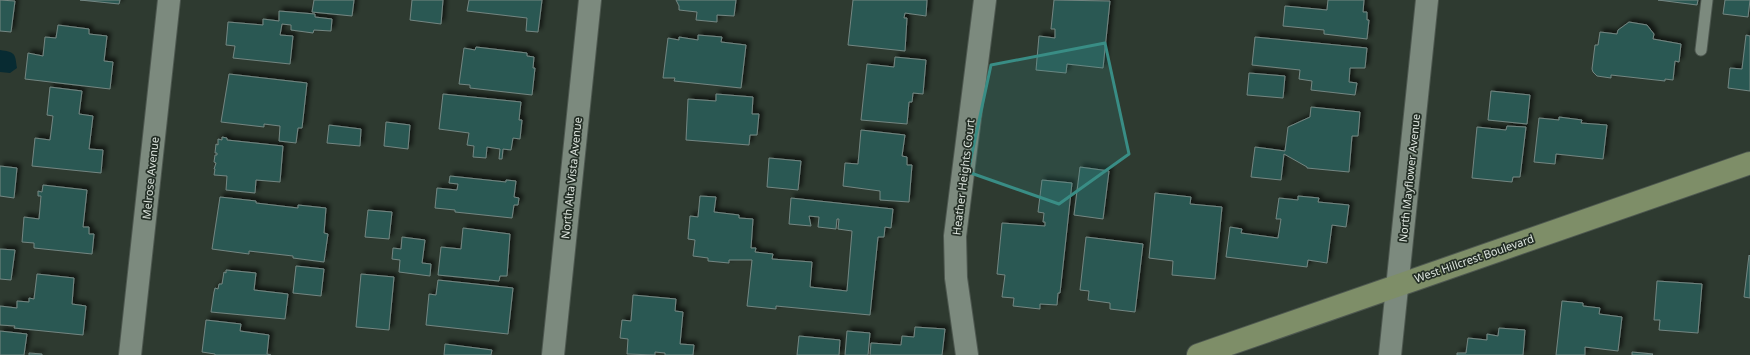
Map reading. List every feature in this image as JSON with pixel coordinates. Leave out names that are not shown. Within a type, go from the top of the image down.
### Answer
[{"type":"street","name":"Melrose Avenue","points":[[130,355],[170,0]]},
{"type":"street","name":"North Alta Vista Avenue","points":[[553,355],[590,0]]},
{"type":"street","name":"Heather Heights Court","points":[[967,355],[956,278],[955,236],[985,0]]},
{"type":"street","name":"North Mayflower Avenue","points":[[1390,355],[1428,0]]},
{"type":"street","name":"West Hillcrest Boulevard","points":[[1198,355],[1398,284],[1750,163]]},
{"type":"lane","points":[[1701,50],[1707,0]]},
{"type":"highlighted area","points":[[1105,43],[1129,154],[1059,204],[968,172],[991,65]]},
{"type":"water","points":[[0,50],[14,54],[17,68],[10,73],[0,72]]},
{"type":"building","points":[[0,0],[15,1],[11,32],[0,31]]},
{"type":"building","points":[[80,0],[120,0],[119,4]]},
{"type":"building","points":[[314,0],[354,0],[352,16],[312,12]]},
{"type":"building","points":[[412,0],[443,0],[441,24],[410,20]]},
{"type":"building","points":[[469,0],[542,0],[538,32],[526,31],[527,18],[467,11]]},
{"type":"building","points":[[676,0],[736,0],[734,16],[717,15],[717,22],[696,20],[697,12],[679,10]]},
{"type":"building","points":[[853,0],[927,0],[926,16],[905,13],[904,18],[907,18],[905,51],[848,45]]},
{"type":"building","points":[[1054,0],[1110,1],[1103,68],[1067,64],[1066,73],[1036,70],[1039,36],[1055,38],[1055,29],[1051,29]]},
{"type":"building","points":[[1328,0],[1364,0],[1363,12],[1367,12],[1367,20],[1369,20],[1367,39],[1324,34],[1324,30],[1283,26],[1285,6],[1327,10]]},
{"type":"building","points":[[1658,0],[1698,0],[1697,5]]},
{"type":"building","points":[[1725,0],[1750,0],[1748,17],[1723,14]]},
{"type":"building","points":[[279,11],[315,14],[315,17],[332,19],[331,31],[314,30],[313,33],[291,30],[291,25],[282,24],[280,35],[293,36],[290,64],[233,58],[235,46],[226,45],[228,22],[263,25],[263,19],[279,21]]},
{"type":"building","points":[[1629,22],[1647,25],[1654,34],[1653,39],[1681,44],[1679,62],[1675,61],[1673,80],[1665,79],[1665,81],[1611,75],[1611,78],[1597,76],[1593,72],[1592,69],[1595,45],[1598,45],[1600,32],[1617,34],[1618,30]]},
{"type":"building","points":[[58,25],[89,29],[89,34],[107,36],[104,61],[113,62],[110,89],[25,79],[28,53],[43,56],[45,37],[56,38]]},
{"type":"building","points":[[698,35],[722,37],[721,42],[746,45],[741,88],[674,81],[675,78],[663,78],[668,38],[679,40],[679,37],[698,40]]},
{"type":"building","points":[[1746,35],[1750,36],[1750,91],[1728,88],[1730,68],[1742,69]]},
{"type":"building","points":[[1255,37],[1367,48],[1365,68],[1350,68],[1349,82],[1357,83],[1355,95],[1311,90],[1312,81],[1299,79],[1300,70],[1252,65]]},
{"type":"building","points":[[476,47],[527,53],[527,56],[534,57],[533,68],[535,68],[532,95],[470,88],[470,85],[459,84],[464,48],[475,50]]},
{"type":"building","points":[[895,57],[926,60],[923,94],[913,93],[912,102],[909,102],[907,124],[861,120],[867,64],[894,67]]},
{"type":"building","points":[[1249,73],[1285,76],[1283,98],[1247,95]]},
{"type":"building","points":[[229,74],[307,83],[302,128],[298,128],[296,143],[279,141],[280,126],[264,124],[264,127],[221,122]]},
{"type":"building","points":[[50,87],[82,91],[79,114],[93,116],[89,149],[103,150],[101,173],[32,166],[35,138],[50,140],[53,116],[47,115]]},
{"type":"building","points":[[1491,91],[1530,95],[1527,124],[1488,120]]},
{"type":"building","points":[[443,94],[521,102],[519,120],[522,120],[520,139],[513,138],[511,150],[503,149],[502,159],[499,159],[500,149],[487,147],[486,158],[473,157],[474,146],[467,145],[469,133],[439,129]]},
{"type":"building","points":[[716,94],[753,97],[752,114],[759,114],[757,135],[750,135],[749,145],[686,140],[688,99],[716,101]]},
{"type":"building","points":[[1311,107],[1360,112],[1358,136],[1352,136],[1349,172],[1307,168],[1284,154],[1281,180],[1251,177],[1255,147],[1285,151],[1288,127],[1310,117]]},
{"type":"building","points":[[1559,117],[1582,120],[1581,123],[1607,125],[1603,159],[1556,154],[1555,164],[1534,162],[1539,118],[1559,120]]},
{"type":"building","points":[[386,122],[410,125],[408,149],[384,146]]},
{"type":"building","points":[[329,125],[361,129],[360,146],[327,143]]},
{"type":"building","points":[[1507,126],[1526,127],[1520,177],[1513,177],[1512,182],[1472,178],[1477,127],[1506,130]]},
{"type":"building","points":[[861,130],[905,135],[902,156],[907,157],[907,165],[912,165],[909,202],[880,200],[880,191],[843,186],[845,163],[858,164]]},
{"type":"building","points":[[222,137],[227,138],[227,140],[283,146],[280,182],[256,180],[255,193],[226,190],[227,176],[214,175],[216,163],[214,162],[215,155],[217,155],[217,153],[215,153],[216,144],[218,145],[218,139],[222,140]]},
{"type":"building","points":[[769,158],[801,161],[798,190],[767,187]]},
{"type":"building","points":[[0,166],[17,168],[14,198],[0,196]]},
{"type":"building","points":[[1080,167],[1109,171],[1103,219],[1074,215]]},
{"type":"building","points":[[450,176],[506,182],[506,180],[516,181],[514,197],[519,198],[518,205],[514,205],[512,218],[455,212],[455,210],[435,208],[437,188],[457,190],[458,184],[449,183]]},
{"type":"building","points":[[1042,180],[1072,183],[1060,293],[1058,293],[1057,305],[1040,304],[1040,309],[1013,306],[1014,298],[1002,297],[1005,275],[997,274],[1002,223],[1045,226],[1045,222],[1043,222],[1044,213],[1038,212]]},
{"type":"building","points":[[43,185],[87,190],[83,227],[89,227],[89,234],[94,234],[92,254],[34,248],[34,243],[22,242],[24,217],[39,219],[41,196],[38,196],[38,191],[42,192]]},
{"type":"building","points":[[1155,193],[1191,197],[1190,204],[1222,207],[1215,279],[1172,275],[1173,261],[1149,258]]},
{"type":"building","points":[[700,196],[716,197],[714,212],[739,215],[739,218],[753,219],[751,248],[756,248],[755,252],[773,254],[772,259],[812,262],[810,287],[847,291],[852,231],[838,229],[839,219],[837,219],[836,229],[818,227],[819,217],[809,216],[811,226],[789,224],[791,198],[893,209],[891,228],[885,227],[884,237],[878,237],[870,315],[776,306],[776,309],[747,306],[752,260],[729,260],[729,263],[708,261],[708,258],[693,256],[695,240],[688,239],[690,216],[698,217]]},
{"type":"building","points":[[1298,196],[1319,198],[1318,202],[1349,205],[1346,227],[1332,225],[1327,263],[1308,260],[1307,267],[1226,257],[1230,227],[1242,229],[1241,233],[1278,238],[1281,219],[1276,219],[1279,198],[1298,200]]},
{"type":"building","points":[[220,197],[298,208],[298,205],[326,208],[324,233],[328,234],[324,262],[293,258],[293,256],[249,251],[249,254],[212,249]]},
{"type":"building","points":[[368,210],[392,212],[389,239],[365,237]]},
{"type":"building","points":[[463,228],[510,234],[507,276],[500,276],[499,281],[438,275],[441,247],[461,249]]},
{"type":"building","points":[[402,237],[425,240],[422,263],[431,264],[430,276],[399,272],[400,260],[392,259],[393,248],[401,249]]},
{"type":"building","points":[[1086,237],[1143,244],[1135,312],[1110,309],[1110,303],[1088,300],[1089,291],[1080,290]]},
{"type":"building","points":[[0,249],[15,250],[11,280],[0,279]]},
{"type":"building","points":[[1749,255],[1750,256],[1750,298],[1744,297]]},
{"type":"building","points":[[296,266],[324,269],[321,296],[293,293]]},
{"type":"building","points":[[226,270],[256,273],[254,290],[288,294],[285,319],[211,312],[215,288],[218,289],[219,284],[222,284],[224,272],[226,273]]},
{"type":"building","points":[[37,274],[74,278],[72,304],[86,306],[83,335],[14,328],[15,326],[0,325],[0,306],[17,308],[17,301],[29,302],[29,298],[34,299]]},
{"type":"building","points":[[361,274],[394,277],[389,330],[356,327]]},
{"type":"building","points":[[438,280],[513,288],[508,334],[426,325],[429,294],[436,295]]},
{"type":"building","points":[[1657,281],[1702,284],[1698,333],[1659,330],[1660,320],[1654,320]]},
{"type":"building","points":[[633,295],[676,299],[675,311],[683,312],[680,344],[694,345],[693,355],[665,355],[665,353],[655,352],[655,355],[627,354],[628,339],[620,338],[622,320],[631,321]]},
{"type":"building","points":[[1562,301],[1583,303],[1583,306],[1600,308],[1599,314],[1622,317],[1618,351],[1585,347],[1585,355],[1556,355]]},
{"type":"building","points":[[206,320],[241,324],[240,331],[269,335],[267,354],[271,355],[215,355],[202,352]]},
{"type":"building","points":[[915,327],[945,329],[942,355],[870,355],[871,343],[901,345],[902,336],[914,337]]},
{"type":"building","points":[[1499,328],[1525,330],[1523,355],[1457,355],[1457,353],[1466,353],[1468,338],[1487,340],[1487,334],[1498,336]]},
{"type":"building","points":[[0,331],[27,334],[24,355],[0,355]]},
{"type":"building","points":[[847,331],[870,333],[868,355],[845,355]]},
{"type":"building","points":[[799,336],[840,340],[839,355],[797,355]]},
{"type":"building","points":[[445,344],[492,350],[491,355],[444,355]]},
{"type":"building","points":[[1632,352],[1653,354],[1632,355]]},
{"type":"building","points":[[29,353],[42,354],[42,355],[29,355]]}]
